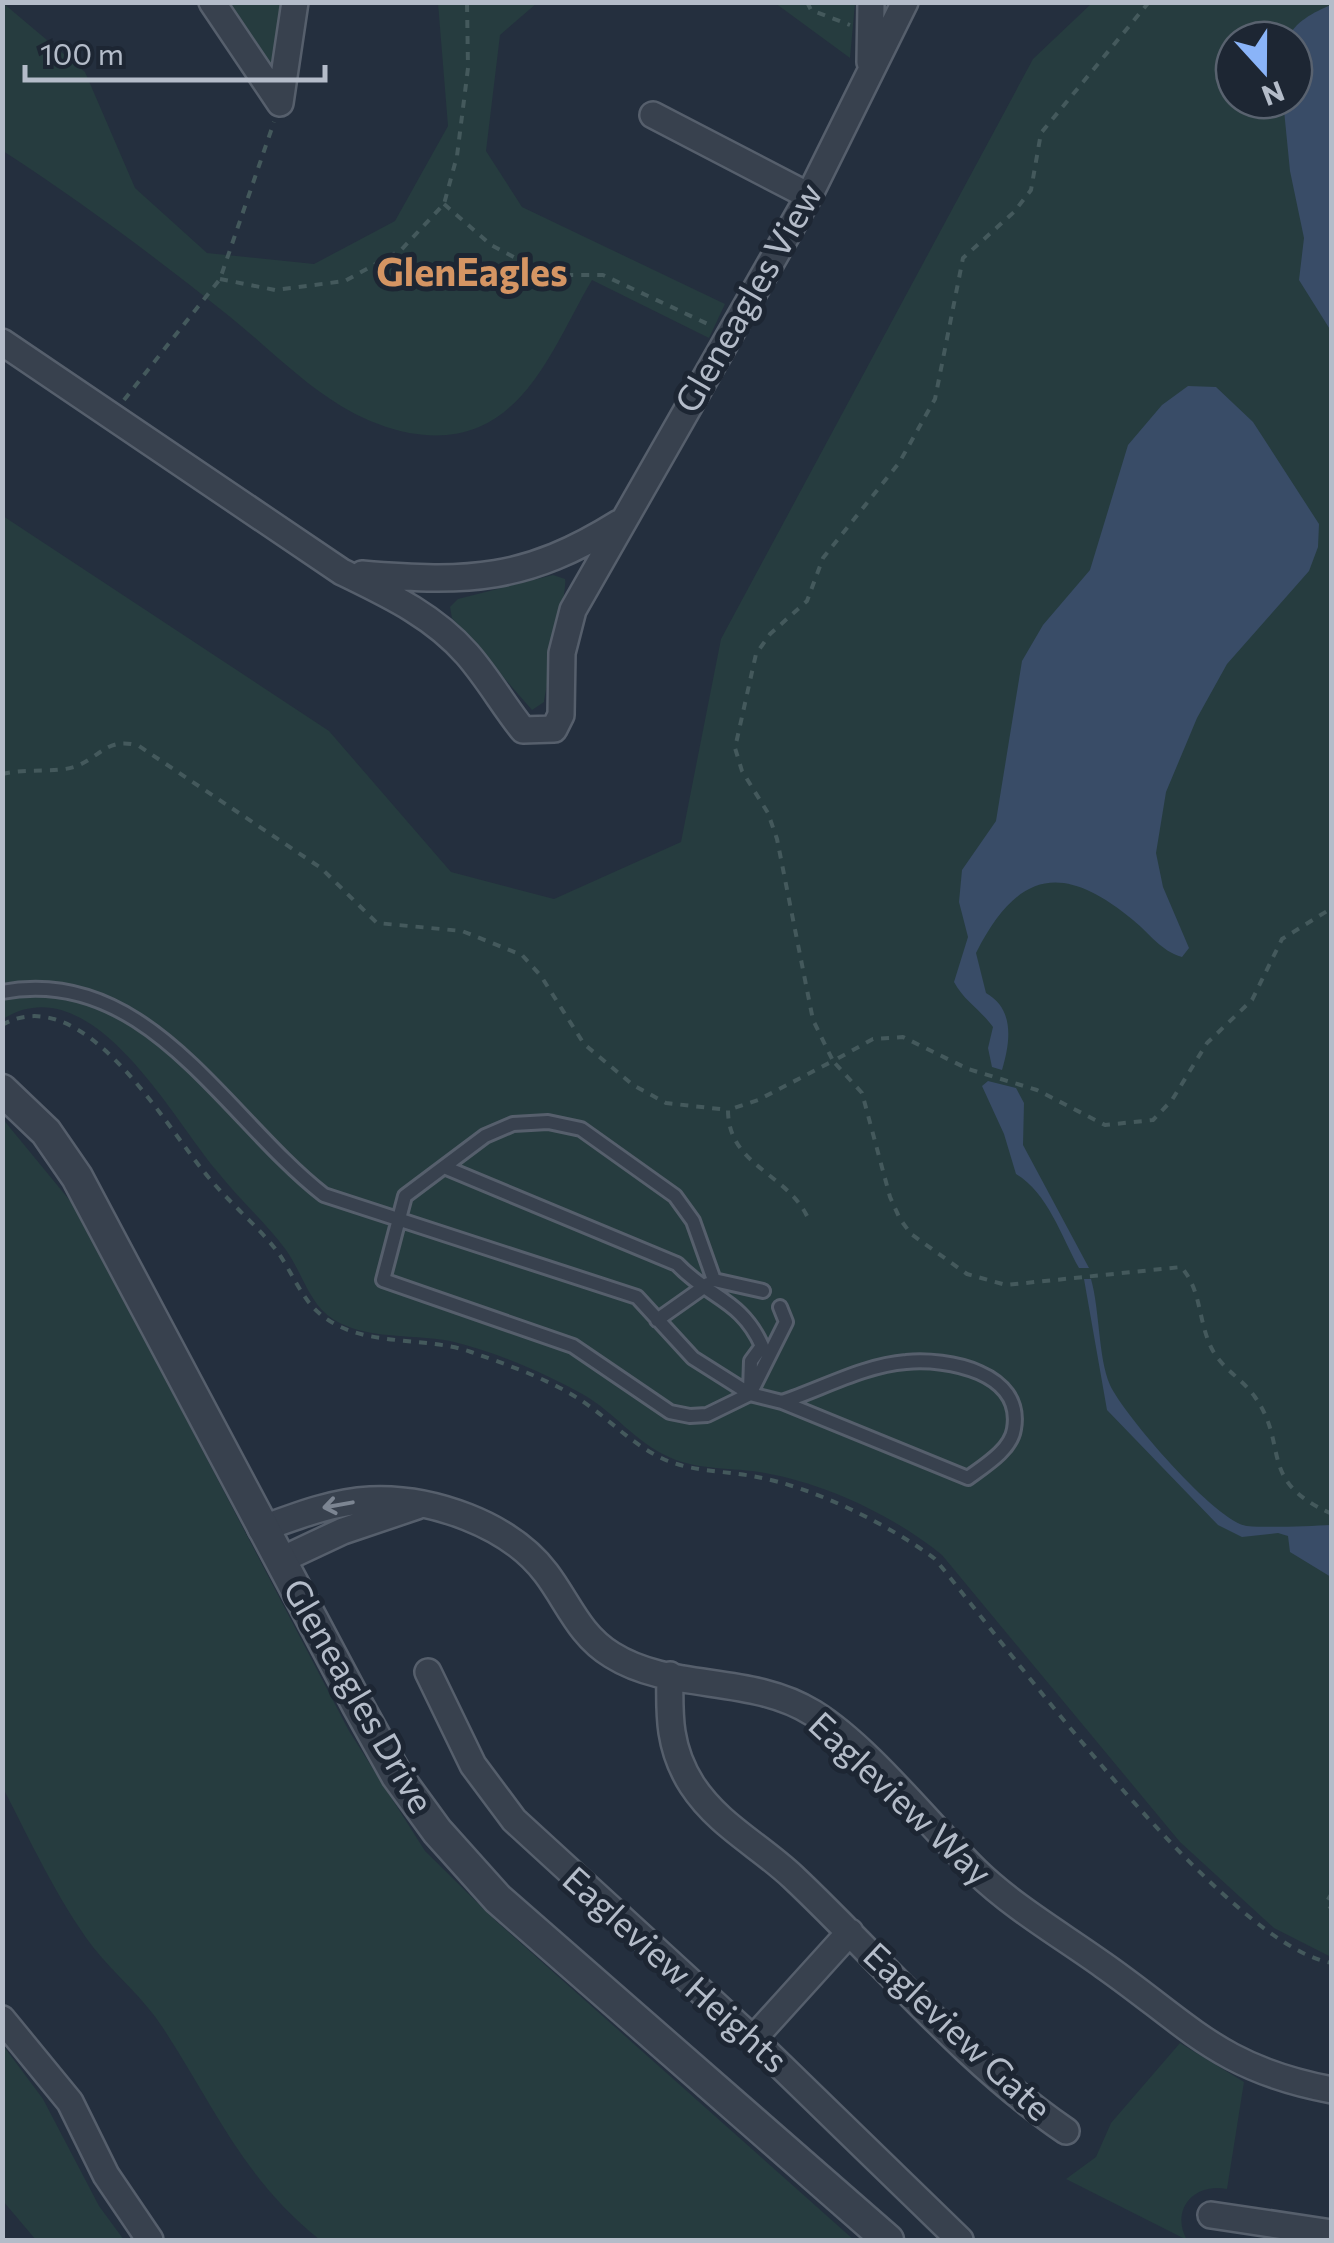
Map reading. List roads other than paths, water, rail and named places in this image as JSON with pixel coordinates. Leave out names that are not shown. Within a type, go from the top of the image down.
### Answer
[{"type":"street","points":[[212,2],[280,103],[295,2]]},
{"type":"street","name":"Gleneagles View","points":[[2,342],[342,572],[396,598],[432,622],[466,652],[523,730],[545,733],[554,729],[561,715],[562,654],[573,610],[809,196],[905,2]]},
{"type":"street","name":"Gleneagles View","points":[[870,71],[871,13]]},
{"type":"street","points":[[653,115],[809,196]]},
{"type":"street","name":"Gleneagles View","points":[[342,572],[438,581],[510,574],[570,554],[620,522]]},
{"type":"street","name":"Gleneagles Drive","points":[[2,1090],[46,1132],[78,1177],[261,1529],[397,1776],[498,1899],[888,2240]]},
{"type":"street","name":"Eagleview Way","points":[[261,1529],[346,1503],[390,1500],[466,1516],[506,1538],[548,1574],[592,1640],[629,1664],[670,1676],[758,1689],[813,1713],[858,1752],[990,1885],[1213,2049],[1257,2071],[1332,2090]]},
{"type":"street","name":"Eagleview Way","points":[[280,1561],[343,1530],[418,1506]]},
{"type":"street","name":"Eagleview Heights","points":[[428,1672],[473,1765],[514,1820],[753,2039],[960,2240]]},
{"type":"street","name":"Eagleview Gate","points":[[670,1676],[672,1743],[702,1799],[850,1932],[1018,2096],[1066,2131]]},
{"type":"street","name":"Eagleview Gate","points":[[753,2039],[850,1932]]},
{"type":"street","points":[[2,2018],[70,2102],[106,2176],[150,2240]]},
{"type":"street","points":[[1211,2215],[1332,2233]]},
{"type":"lane","points":[[2,992],[54,988],[88,994],[129,1012],[187,1062],[324,1195],[636,1297],[693,1358],[750,1394],[782,1402],[968,1478],[1000,1453],[1014,1430],[1012,1404],[1002,1385],[978,1371],[943,1364],[888,1364],[782,1402]]},
{"type":"lane","points":[[708,1284],[693,1221],[675,1196],[581,1129],[548,1122],[513,1124],[485,1136],[405,1196],[384,1280],[573,1346],[670,1412],[708,1415],[750,1394],[783,1335],[786,1322],[780,1307]]},
{"type":"lane","points":[[444,1167],[664,1258],[708,1284],[742,1310],[762,1346],[751,1361],[750,1394]]},
{"type":"lane","points":[[658,1320],[708,1284],[762,1291]]},
{"type":"water","points":[[1332,5],[1331,331],[1299,280],[1304,238],[1290,171],[1285,120],[1314,120],[1314,20],[1303,20]]},
{"type":"water","points":[[1188,386],[1216,387],[1253,422],[1319,524],[1318,547],[1309,571],[1227,664],[1197,718],[1166,792],[1156,853],[1163,887],[1189,948],[1182,957],[1168,951],[1108,901],[1085,889],[1064,883],[1044,884],[1026,891],[1008,905],[976,953],[986,993],[1006,1016],[1008,1037],[1002,1070],[992,1067],[988,1048],[993,1027],[954,982],[968,937],[959,902],[962,870],[996,821],[1022,661],[1043,625],[1090,570],[1128,445],[1162,405]]},
{"type":"water","points":[[988,1081],[1016,1088],[1024,1103],[1023,1145],[1089,1268],[1079,1268],[1037,1192],[1016,1174],[1004,1134],[982,1086]]},
{"type":"water","points":[[1084,1279],[1091,1279],[1110,1385],[1151,1442],[1194,1488],[1233,1520],[1256,1527],[1331,1525],[1331,1577],[1290,1552],[1288,1536],[1278,1533],[1242,1537],[1218,1525],[1107,1410]]},
{"type":"district","name":"GlenEagles","points":[[472,273]]}]
